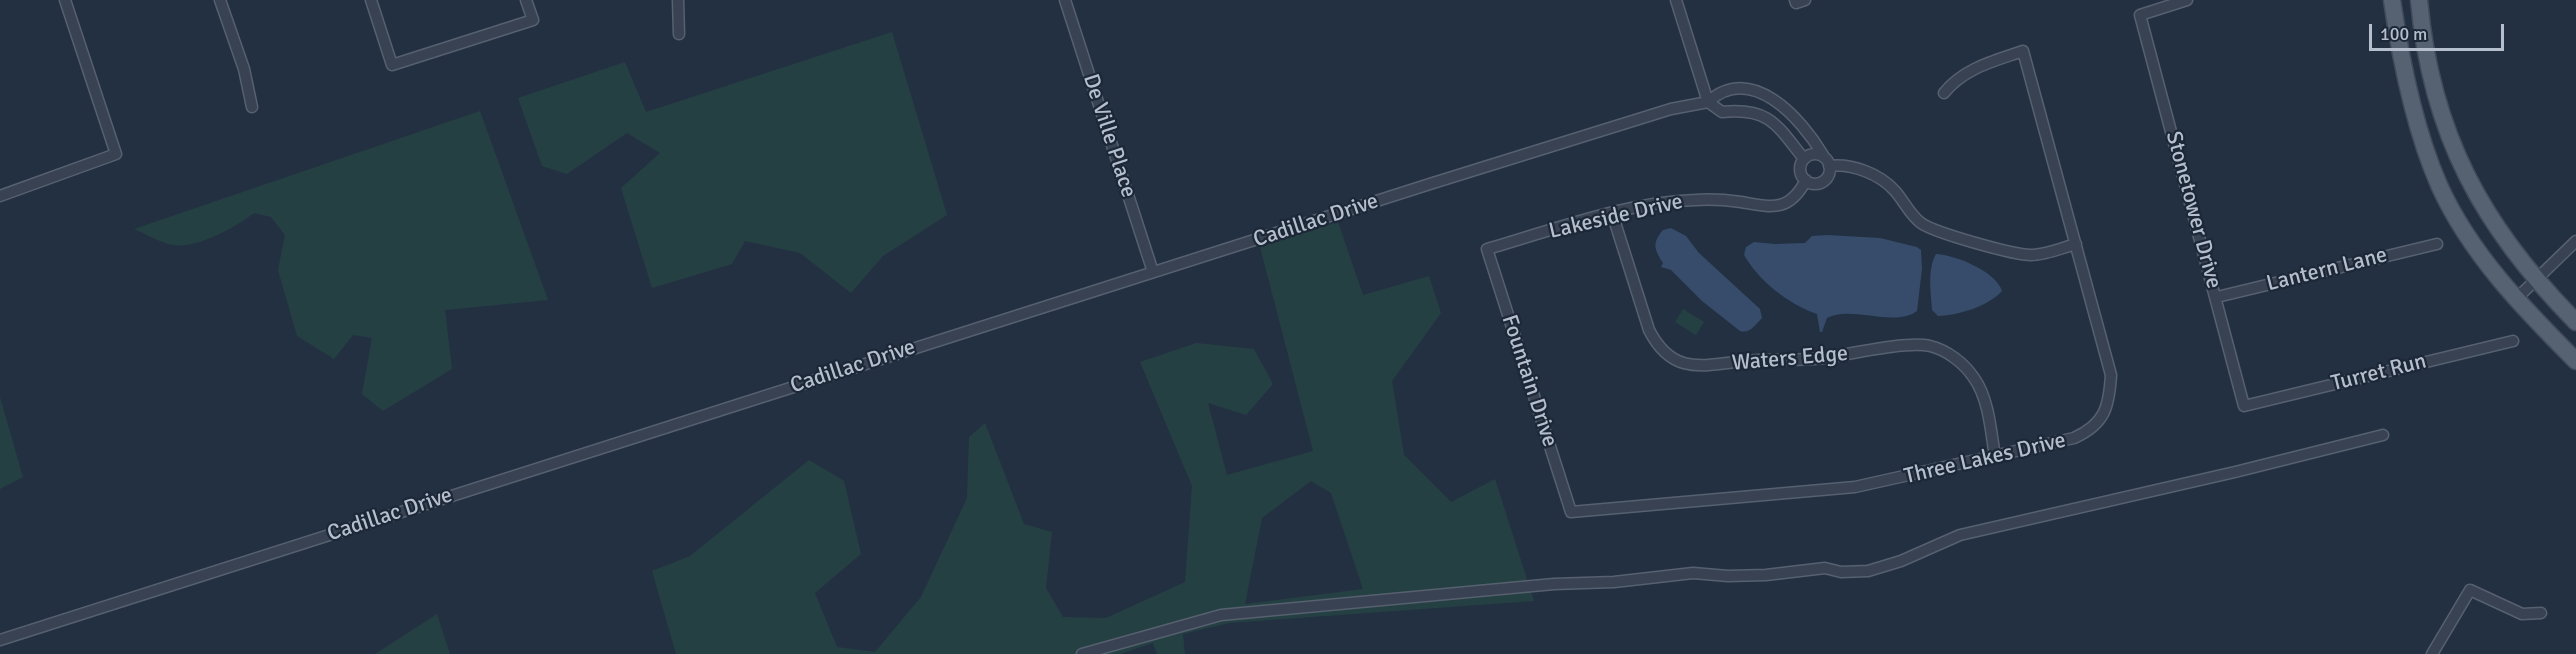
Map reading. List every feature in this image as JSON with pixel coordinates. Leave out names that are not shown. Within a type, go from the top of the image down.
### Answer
[{"type":"main road","points":[[2392,0],[2402,63],[2424,142],[2440,186],[2465,232],[2516,299],[2576,362]]},
{"type":"main road","points":[[2419,0],[2426,50],[2436,92],[2465,174],[2489,217],[2535,280],[2576,322]]},
{"type":"street","points":[[0,196],[116,154],[65,0]]},
{"type":"street","points":[[220,0],[244,69],[252,107]]},
{"type":"street","points":[[371,0],[392,65],[533,20],[526,0]]},
{"type":"street","points":[[678,0],[679,34]]},
{"type":"street","name":"De Ville Place","points":[[1065,0],[1153,272]]},
{"type":"street","points":[[1676,0],[1708,102],[1722,112],[1746,110],[1768,118],[1804,159]]},
{"type":"street","name":"Stonetower Drive","points":[[2187,0],[2140,15],[2217,297],[2244,406]]},
{"type":"street","name":"Three Lakes Drive","points":[[1571,512],[1855,488],[2074,438],[2088,432],[2100,419],[2109,398],[2111,375],[2024,51],[1970,70],[1955,80],[1944,93]]},
{"type":"street","points":[[1746,110],[1747,90]]},
{"type":"street","points":[[1708,102],[1719,91],[1764,92],[1810,135],[1829,166],[1829,173],[1823,181],[1814,183],[1806,180],[1801,172],[1804,159],[1813,154],[1822,155]]},
{"type":"street","name":"Cadillac Drive","points":[[0,640],[1153,272],[1671,109],[1708,102]]},
{"type":"street","points":[[1780,129],[1793,117]]},
{"type":"street","points":[[1829,166],[1850,167],[1872,174],[1895,191],[1917,220],[1937,230],[2032,255],[2076,244]]},
{"type":"street","name":"Lakeside Drive","points":[[1487,249],[1612,213],[1680,200],[1716,200],[1767,207],[1779,206],[1789,202],[1798,194],[1806,180]]},
{"type":"street","name":"Waters Edge","points":[[1612,213],[1649,330],[1666,355],[1691,366],[1831,357],[1908,345],[1932,346],[1963,364],[1976,379],[1986,408],[1995,457]]},
{"type":"street","points":[[2516,299],[2576,242]]},
{"type":"street","name":"Lantern Lane","points":[[2217,297],[2437,244]]},
{"type":"street","name":"Fountain Drive","points":[[1487,249],[1571,512]]},
{"type":"street","name":"Turret Run","points":[[2244,406],[2513,341]]},
{"type":"street","points":[[1082,654],[1221,615],[1554,584],[1614,582],[1693,573],[1728,576],[1766,575],[1825,568],[1841,572],[1868,571],[1901,561],[1960,535],[2235,472],[2383,435]]},
{"type":"street","points":[[2432,654],[2470,590],[2522,614],[2541,613]]},
{"type":"green space","points":[[892,32],[947,215],[883,256],[851,293],[800,253],[745,241],[732,264],[652,288],[621,188],[660,153],[627,133],[567,174],[542,166],[518,98],[625,62],[646,112]]},
{"type":"green space","points":[[480,111],[548,300],[445,310],[452,369],[383,411],[362,394],[372,338],[353,335],[334,359],[297,336],[278,270],[285,235],[271,217],[254,213],[216,236],[183,245],[173,245],[134,229]]},
{"type":"green space","points":[[1338,222],[1363,295],[1429,276],[1441,313],[1392,381],[1404,455],[1451,502],[1495,479],[1534,601],[1229,623],[1183,634],[1185,654],[1157,654],[1153,643],[1120,654],[676,654],[652,571],[690,556],[809,460],[844,481],[861,554],[815,593],[837,647],[875,652],[921,597],[967,498],[969,437],[985,423],[1024,524],[1052,532],[1046,588],[1063,617],[1106,618],[1185,582],[1192,486],[1140,362],[1196,343],[1254,349],[1273,384],[1246,415],[1208,403],[1227,475],[1313,451],[1260,247]],"holes":[[[1311,481],[1331,493],[1363,589],[1245,604],[1262,518]]]},
{"type":"green space","points":[[1683,309],[1704,322],[1696,335],[1675,322]]},
{"type":"green space","points":[[0,397],[23,477],[0,489]]},
{"type":"green space","points":[[437,614],[450,654],[375,654]]},
{"type":"water","points":[[1671,228],[1686,236],[1699,253],[1760,309],[1762,318],[1753,328],[1744,332],[1740,331],[1702,301],[1671,270],[1661,267],[1663,263],[1656,250],[1656,242],[1663,230]]},
{"type":"water","points":[[1812,236],[1880,238],[1921,250],[1922,269],[1917,311],[1908,316],[1897,317],[1837,315],[1827,318],[1820,332],[1817,314],[1795,304],[1775,290],[1750,265],[1744,255],[1746,247],[1754,242],[1805,243]]},
{"type":"water","points":[[1936,254],[1953,257],[1974,265],[1992,277],[2002,291],[1989,302],[1972,309],[1938,316],[1932,310],[1930,289],[1931,267]]}]
